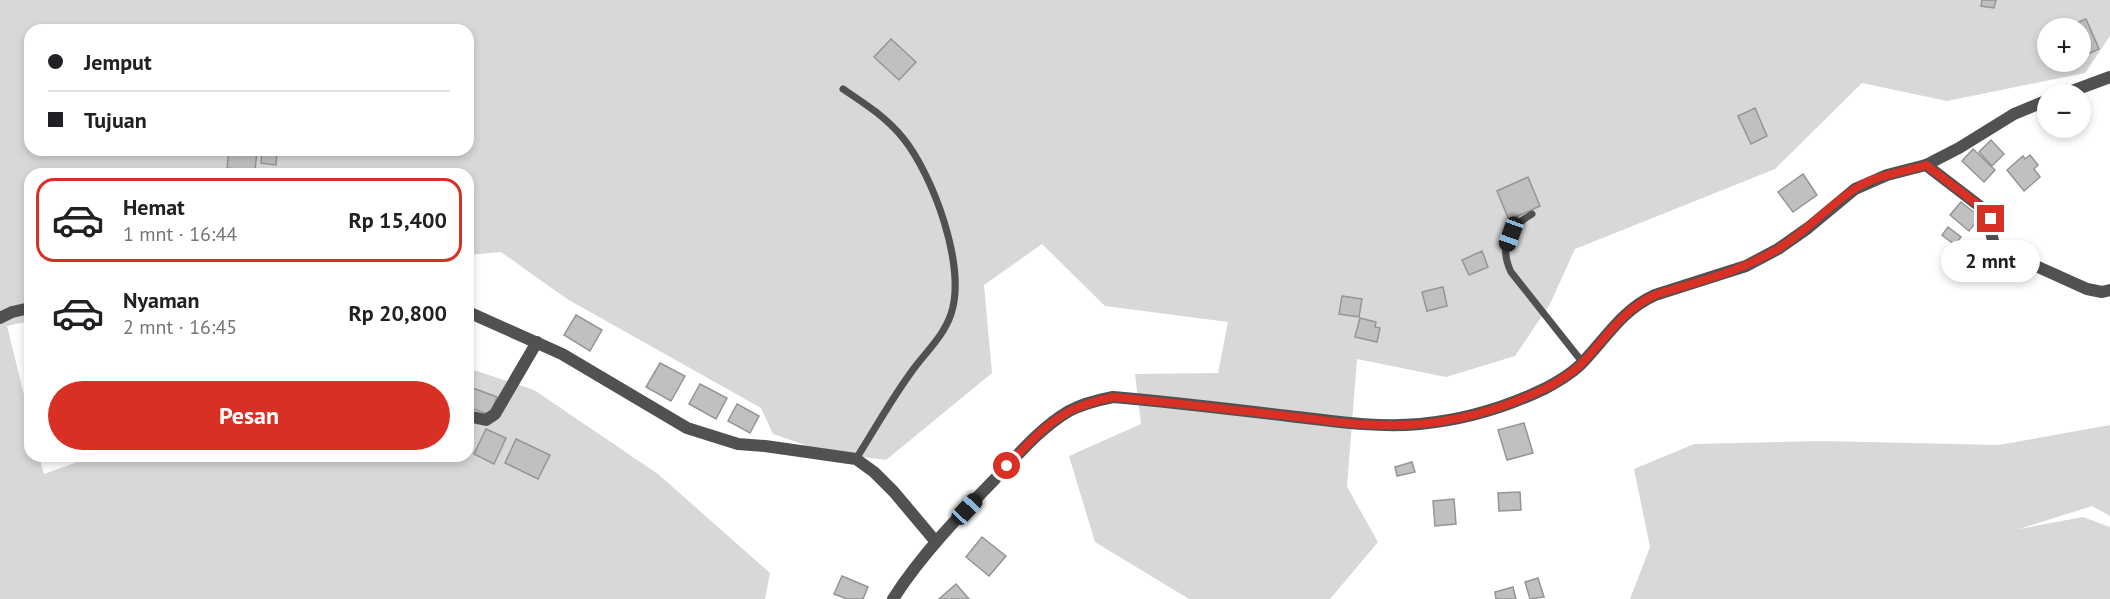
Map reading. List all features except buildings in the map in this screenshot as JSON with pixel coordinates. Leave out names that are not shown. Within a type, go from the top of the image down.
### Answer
[{"type":"street","points":[[2091,84],[2110,77]]},
{"type":"street","points":[[892,599],[936,542],[1019,453],[1069,411],[1088,403],[1113,397],[1382,425],[1419,424],[1462,418],[1507,404],[1546,388],[1569,375],[1583,363],[1617,322],[1641,302],[1655,295],[1746,266],[1778,249],[1808,228],[1855,189],[1887,175],[1926,165],[1959,148],[2014,114],[2037,105]]},
{"type":"street","points":[[1926,165],[1986,211],[1991,219],[1992,241],[1996,248],[2088,288],[2110,290]]},
{"type":"street","points":[[0,318],[24,309]]},
{"type":"street","points":[[474,315],[562,354],[687,428],[738,444],[856,459],[874,472],[894,492],[936,542]]},
{"type":"street","points":[[474,417],[486,420],[495,414],[537,342]]},
{"type":"lane","points":[[843,88],[876,111],[902,136],[918,158],[940,208],[950,243],[955,278],[951,316],[936,341],[914,367],[856,459]]},
{"type":"lane","points":[[1532,214],[1519,222],[1511,234],[1504,252],[1506,261],[1511,272],[1583,363]]},
{"type":"shaded area","points":[[0,0],[2110,0],[2110,36],[2091,64],[2091,18],[2037,18],[2037,72],[2085,73],[1947,101],[1862,83],[1775,169],[1575,249],[1550,304],[1515,356],[1446,377],[1357,359],[1347,487],[1378,542],[1330,599],[1189,599],[1095,542],[1069,456],[1141,424],[1135,374],[1218,373],[1228,322],[1105,306],[1042,244],[984,285],[992,373],[886,460],[825,452],[773,434],[761,408],[567,299],[501,252],[474,254],[474,168],[24,168],[24,322],[7,326],[24,395],[24,462],[41,462],[44,474],[77,462],[474,462],[474,370],[534,390],[658,474],[770,573],[765,599],[0,599]]},
{"type":"shaded area","points":[[2110,425],[2110,516],[2092,506],[2019,529],[2083,517],[2110,527],[2110,599],[1630,599],[1650,547],[1634,469],[1694,444],[1821,441],[1999,445]]},
{"type":"route","points":[[1007,466],[1051,424],[1069,411],[1088,403],[1113,397],[1382,425],[1419,424],[1462,418],[1507,404],[1546,388],[1569,375],[1583,363],[1617,322],[1641,302],[1655,295],[1746,266],[1778,249],[1808,228],[1855,189],[1887,175],[1926,165],[1986,211],[1991,219]]}]
